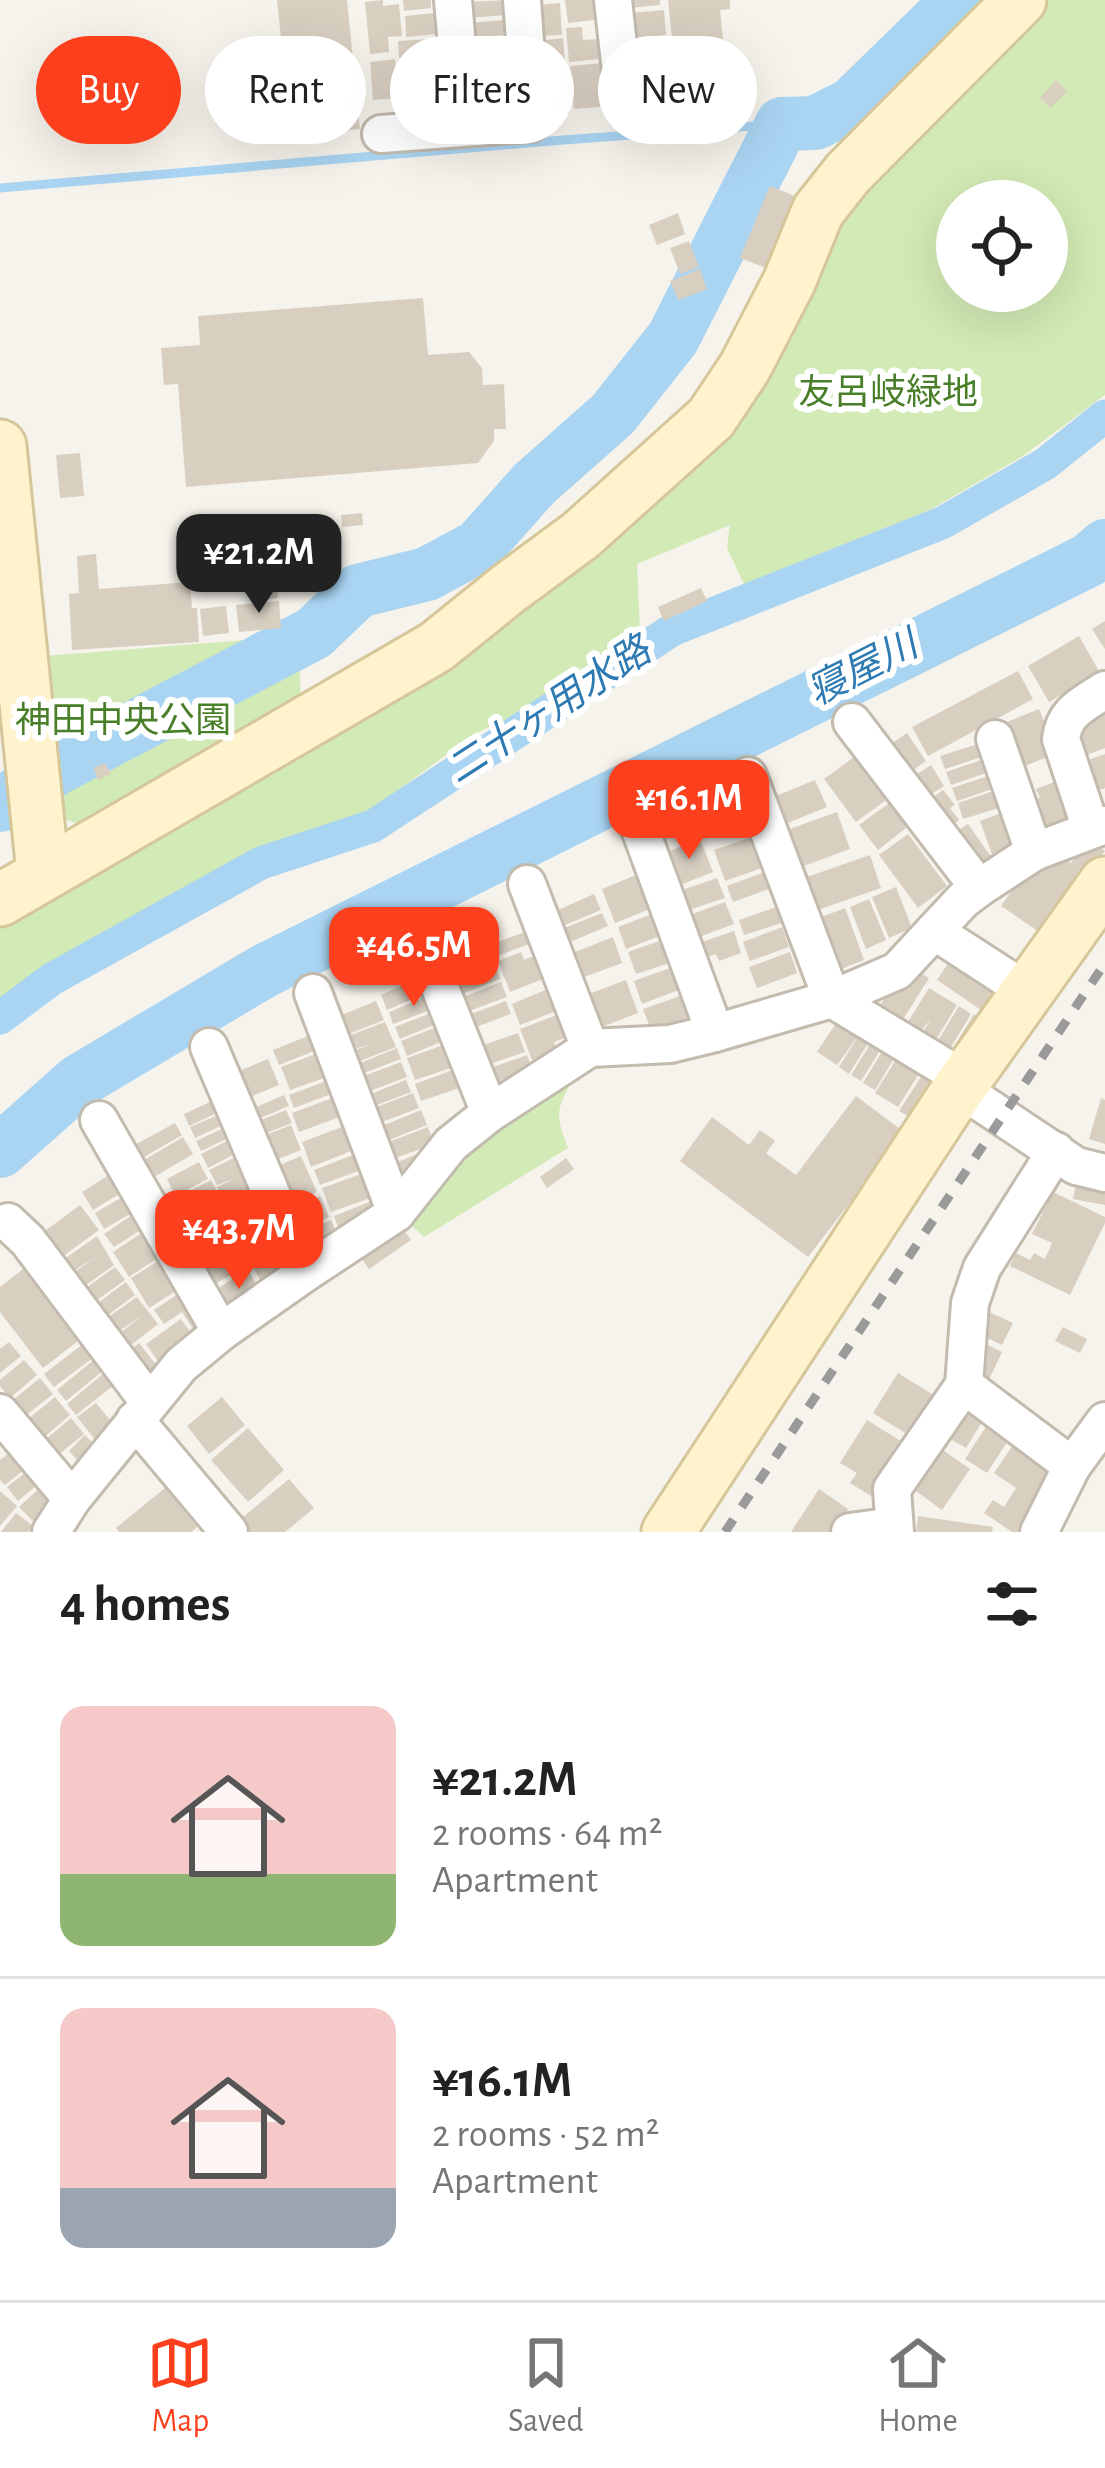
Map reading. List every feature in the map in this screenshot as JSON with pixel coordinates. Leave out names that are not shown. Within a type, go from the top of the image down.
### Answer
[{"type":"street","points":[[453,0],[456,36]]},
{"type":"street","points":[[522,0],[525,36]]},
{"type":"street","points":[[614,0],[618,36]]},
{"type":"street","points":[[0,900],[436,647],[581,535],[711,418],[746,367],[818,212],[848,173],[1020,0]]},
{"type":"street","points":[[381,134],[390,133]]},
{"type":"street","points":[[0,446],[16,755],[43,873]]},
{"type":"street","points":[[51,1532],[72,1498],[182,1365],[220,1332],[396,1214],[451,1144],[490,1113],[590,1048],[670,1044],[715,1033],[832,999],[897,971],[979,887],[1034,852],[1098,827],[1061,739],[1071,712],[1105,690]]},
{"type":"street","points":[[852,722],[979,887]]},
{"type":"street","points":[[995,739],[1034,852]]},
{"type":"street","points":[[748,776],[832,999],[963,1084],[1076,1166],[1105,1173]]},
{"type":"street","points":[[640,829],[715,1033]]},
{"type":"street","points":[[668,1532],[963,1084],[1105,883]]},
{"type":"street","points":[[527,884],[590,1048]]},
{"type":"street","points":[[934,932],[1028,992]]},
{"type":"street","points":[[421,940],[490,1113]]},
{"type":"street","points":[[313,994],[396,1214]]},
{"type":"street","points":[[209,1047],[305,1273]]},
{"type":"street","points":[[100,1120],[220,1332]]},
{"type":"street","points":[[850,1532],[895,1529],[892,1490],[964,1384],[970,1303],[982,1268],[1057,1151]]},
{"type":"street","points":[[8,1222],[28,1241],[229,1532]]},
{"type":"street","points":[[964,1384],[1072,1466]]},
{"type":"street","points":[[0,1413],[72,1498]]},
{"type":"street","points":[[1042,1531],[1072,1466],[1105,1421]]},
{"type":"green space","name":"友呂岐緑地","points":[[1041,0],[1105,0],[1105,395],[1023,456],[928,511],[744,584],[727,548],[730,525],[637,564],[640,633],[539,706],[476,733],[386,799],[373,814],[246,855],[0,1000],[0,928],[109,865],[625,519],[823,229]]},
{"type":"green space","name":"神田中央公園","points":[[298,636],[301,699],[83,826],[60,817],[45,656]]},
{"type":"green space","points":[[572,1081],[559,1114],[568,1148],[424,1237],[408,1222],[466,1148]]},
{"type":"building","points":[[277,0],[347,0],[351,36],[281,36]]},
{"type":"building","points":[[403,0],[431,0],[431,8],[404,11]]},
{"type":"building","points":[[505,0],[506,15],[469,18],[468,2]]},
{"type":"building","points":[[565,0],[593,0],[595,20],[568,23]]},
{"type":"building","points":[[628,0],[660,0],[660,5],[629,8]]},
{"type":"building","points":[[668,0],[730,0],[730,9],[720,10],[723,36],[672,36]]},
{"type":"building","points":[[365,2],[399,4],[402,36],[388,37],[389,52],[370,54]]},
{"type":"building","points":[[560,3],[562,35],[538,36],[536,5]]},
{"type":"building","points":[[664,10],[666,35],[632,36],[630,13]]},
{"type":"building","points":[[434,13],[436,34],[406,36],[405,16]]},
{"type":"building","points":[[505,20],[506,35],[467,36],[466,23]]},
{"type":"building","points":[[582,27],[583,40],[598,39],[598,59],[574,62],[574,36],[567,36],[566,28]]},
{"type":"building","points":[[390,60],[390,99],[373,100],[370,62]]},
{"type":"building","points":[[598,63],[598,107],[574,109],[574,66]]},
{"type":"building","points":[[1056,80],[1067,91],[1051,108],[1040,98]]},
{"type":"building","points":[[770,186],[795,196],[766,268],[740,258]]},
{"type":"building","points":[[678,213],[685,234],[657,245],[649,225]]},
{"type":"building","points":[[689,241],[699,267],[680,274],[670,248]]},
{"type":"building","points":[[700,269],[707,289],[678,300],[670,281]]},
{"type":"building","points":[[423,298],[428,355],[469,352],[482,368],[483,385],[504,384],[506,429],[494,429],[494,441],[478,463],[186,487],[178,384],[164,385],[161,348],[200,345],[198,316]]},
{"type":"building","points":[[80,453],[84,496],[60,498],[56,455]]},
{"type":"building","points":[[362,513],[363,525],[342,527],[341,515]]},
{"type":"building","points":[[96,554],[99,589],[190,582],[199,642],[72,650],[69,594],[79,593],[77,556]]},
{"type":"building","points":[[276,575],[278,598],[251,601],[249,577]]},
{"type":"building","points":[[701,588],[707,601],[664,621],[658,607]]},
{"type":"building","points":[[279,601],[281,628],[239,632],[236,605]]},
{"type":"building","points":[[226,606],[229,633],[203,636],[200,609]]},
{"type":"building","points":[[1105,621],[1105,649],[1092,629]]},
{"type":"building","points":[[1079,636],[1100,673],[1049,702],[1028,666]]},
{"type":"building","points":[[1018,671],[1033,699],[928,756],[912,727]]},
{"type":"building","points":[[1039,709],[1057,753],[1020,768],[1002,724]]},
{"type":"building","points":[[1105,714],[1105,748],[1084,756],[1074,726]]},
{"type":"building","points":[[907,733],[926,761],[905,776],[886,747]]},
{"type":"building","points":[[984,742],[988,755],[945,769],[940,756]]},
{"type":"building","points":[[1105,754],[1105,788],[1094,792],[1082,762]]},
{"type":"building","points":[[857,755],[889,798],[856,822],[824,779]]},
{"type":"building","points":[[990,757],[995,770],[951,785],[946,772]]},
{"type":"building","points":[[105,763],[111,774],[98,780],[93,768]]},
{"type":"building","points":[[931,765],[944,786],[922,800],[908,780]]},
{"type":"building","points":[[997,773],[1001,786],[957,801],[952,788]]},
{"type":"building","points":[[1065,778],[1079,817],[1036,834],[1024,803],[1040,798],[1036,789]]},
{"type":"building","points":[[815,780],[827,807],[778,827],[766,800]]},
{"type":"building","points":[[1003,788],[1009,805],[963,819],[958,803]]},
{"type":"building","points":[[943,790],[959,820],[946,830],[925,803]]},
{"type":"building","points":[[892,801],[910,825],[878,850],[859,825]]},
{"type":"building","points":[[1009,810],[1022,843],[992,854],[980,821]]},
{"type":"building","points":[[837,812],[850,849],[801,867],[787,830]]},
{"type":"building","points":[[968,824],[994,861],[976,873],[950,836]]},
{"type":"building","points":[[908,834],[947,886],[918,908],[879,855]]},
{"type":"building","points":[[754,836],[765,867],[725,881],[714,850]]},
{"type":"building","points":[[1088,838],[1105,851],[1045,936],[1001,906],[1025,872],[1059,855],[1071,863]]},
{"type":"building","points":[[700,839],[713,872],[678,886],[665,853]]},
{"type":"building","points":[[870,855],[881,888],[815,911],[804,878]]},
{"type":"building","points":[[767,871],[774,887],[733,902],[727,886]]},
{"type":"building","points":[[641,873],[655,907],[615,923],[602,889]]},
{"type":"building","points":[[717,878],[725,898],[686,911],[679,891]]},
{"type":"building","points":[[896,887],[912,928],[889,938],[872,897]]},
{"type":"building","points":[[594,894],[601,910],[563,926],[556,911]]},
{"type":"building","points":[[869,899],[886,940],[866,949],[850,907]]},
{"type":"building","points":[[725,902],[734,924],[699,937],[690,915]]},
{"type":"building","points":[[779,906],[785,922],[744,935],[739,920]]},
{"type":"building","points":[[845,908],[864,960],[831,973],[811,921]]},
{"type":"building","points":[[657,912],[665,934],[626,949],[618,927]]},
{"type":"building","points":[[602,913],[608,926],[570,942],[564,928]]},
{"type":"building","points":[[782,927],[789,947],[750,961],[743,942]]},
{"type":"building","points":[[530,930],[535,942],[497,956],[493,944]]},
{"type":"building","points":[[734,931],[741,953],[719,961],[716,954],[701,959],[696,944]]},
{"type":"building","points":[[613,937],[622,963],[584,977],[575,952]]},
{"type":"building","points":[[665,939],[673,962],[636,974],[628,952]]},
{"type":"building","points":[[486,946],[493,962],[449,980],[442,964]]},
{"type":"building","points":[[521,952],[524,960],[539,954],[548,977],[510,992],[498,961]]},
{"type":"building","points":[[790,952],[797,973],[757,988],[749,967]]},
{"type":"building","points":[[955,953],[1009,989],[990,1016],[937,980]]},
{"type":"building","points":[[495,965],[500,979],[454,997],[448,983]]},
{"type":"building","points":[[673,967],[681,989],[642,1004],[634,981]]},
{"type":"building","points":[[914,969],[929,978],[899,1026],[876,1012],[891,988],[899,993]]},
{"type":"building","points":[[424,976],[430,991],[387,1010],[381,995]]},
{"type":"building","points":[[626,980],[638,1013],[599,1028],[586,995]]},
{"type":"building","points":[[501,982],[507,997],[461,1014],[456,1000]]},
{"type":"building","points":[[550,988],[559,1010],[520,1025],[512,1004]]},
{"type":"building","points":[[929,988],[957,1005],[934,1043],[921,1035],[931,1019],[919,1033],[906,1025]]},
{"type":"building","points":[[433,994],[438,1007],[393,1024],[389,1012]]},
{"type":"building","points":[[686,994],[693,1016],[651,1030],[643,1009]]},
{"type":"building","points":[[376,1001],[384,1020],[341,1037],[334,1018]]},
{"type":"building","points":[[506,1001],[511,1014],[468,1030],[463,1017]]},
{"type":"building","points":[[959,1006],[971,1014],[948,1052],[936,1044]]},
{"type":"building","points":[[436,1011],[441,1022],[400,1039],[395,1027]]},
{"type":"building","points":[[562,1013],[570,1036],[554,1042],[557,1050],[532,1060],[520,1029]]},
{"type":"building","points":[[974,1014],[987,1023],[963,1061],[950,1053]]},
{"type":"building","points":[[840,1017],[872,1037],[849,1074],[839,1067],[859,1035],[837,1065],[817,1052]]},
{"type":"building","points":[[385,1022],[396,1047],[352,1064],[348,1053],[371,1044],[348,1051],[343,1038]]},
{"type":"building","points":[[442,1025],[448,1039],[407,1056],[401,1041]]},
{"type":"building","points":[[318,1032],[324,1047],[279,1065],[273,1050]]},
{"type":"building","points":[[518,1033],[525,1052],[484,1066],[478,1047]]},
{"type":"building","points":[[874,1038],[884,1044],[861,1081],[851,1075]]},
{"type":"building","points":[[449,1043],[457,1066],[415,1080],[407,1058]]},
{"type":"building","points":[[886,1045],[898,1052],[875,1090],[863,1083]]},
{"type":"building","points":[[397,1048],[401,1059],[356,1076],[353,1066]]},
{"type":"building","points":[[324,1051],[333,1075],[290,1090],[281,1067]]},
{"type":"building","points":[[527,1055],[533,1072],[491,1087],[485,1070]]},
{"type":"building","points":[[899,1055],[922,1069],[898,1107],[875,1093]]},
{"type":"building","points":[[268,1059],[279,1085],[245,1099],[234,1073]]},
{"type":"building","points":[[401,1062],[407,1077],[362,1094],[356,1079]]},
{"type":"building","points":[[461,1067],[468,1085],[421,1101],[415,1084]]},
{"type":"building","points":[[926,1069],[945,1081],[919,1123],[899,1111]]},
{"type":"building","points":[[334,1078],[339,1091],[294,1108],[289,1095]]},
{"type":"building","points":[[406,1080],[411,1092],[367,1109],[363,1097]]},
{"type":"building","points":[[413,1093],[419,1108],[374,1125],[369,1110]]},
{"type":"building","points":[[284,1095],[289,1106],[251,1122],[247,1111]]},
{"type":"building","points":[[223,1096],[228,1108],[189,1126],[184,1114]]},
{"type":"building","points":[[338,1096],[345,1115],[299,1132],[292,1113]]},
{"type":"building","points":[[856,1096],[904,1132],[808,1257],[680,1161],[712,1117],[749,1145],[760,1130],[775,1141],[766,1153],[796,1175]]},
{"type":"building","points":[[1101,1098],[1105,1100],[1105,1144],[1089,1139]]},
{"type":"building","points":[[230,1110],[234,1120],[195,1138],[190,1127]]},
{"type":"building","points":[[286,1110],[292,1123],[259,1136],[254,1123]]},
{"type":"building","points":[[421,1110],[427,1125],[381,1143],[375,1129]]},
{"type":"building","points":[[175,1123],[182,1135],[139,1160],[131,1147]]},
{"type":"building","points":[[232,1124],[237,1134],[201,1151],[196,1141]]},
{"type":"building","points":[[291,1125],[301,1150],[271,1162],[261,1137]]},
{"type":"building","points":[[347,1125],[356,1149],[311,1167],[302,1142]]},
{"type":"building","points":[[428,1127],[434,1144],[393,1159],[386,1143]]},
{"type":"building","points":[[237,1136],[244,1149],[208,1168],[201,1154]]},
{"type":"building","points":[[183,1137],[193,1154],[149,1180],[139,1163]]},
{"type":"building","points":[[244,1153],[267,1201],[232,1218],[217,1187],[234,1179],[217,1185],[209,1170]]},
{"type":"building","points":[[358,1153],[364,1169],[320,1185],[314,1170]]},
{"type":"building","points":[[417,1154],[422,1165],[395,1189],[386,1167]]},
{"type":"building","points":[[301,1156],[317,1192],[287,1205],[271,1169]]},
{"type":"building","points":[[566,1158],[574,1169],[547,1188],[540,1177]]},
{"type":"building","points":[[199,1162],[208,1179],[175,1196],[167,1179]]},
{"type":"building","points":[[114,1172],[126,1190],[93,1210],[82,1192]]},
{"type":"building","points":[[367,1172],[376,1196],[331,1212],[322,1188]]},
{"type":"building","points":[[211,1180],[221,1213],[186,1231],[179,1218],[206,1203],[184,1213],[176,1198]]},
{"type":"building","points":[[1077,1180],[1105,1186],[1105,1205],[1073,1199]]},
{"type":"building","points":[[1053,1192],[1105,1217],[1070,1295],[1010,1266],[1016,1253],[1030,1260],[1034,1253],[1045,1259],[1052,1243],[1032,1234]]},
{"type":"building","points":[[129,1193],[139,1209],[104,1229],[95,1213]]},
{"type":"building","points":[[320,1196],[329,1217],[299,1230],[289,1210]]},
{"type":"building","points":[[377,1199],[382,1213],[339,1230],[334,1216]]},
{"type":"building","points":[[267,1203],[272,1214],[238,1231],[233,1220]]},
{"type":"building","points":[[80,1205],[99,1230],[59,1259],[41,1234]]},
{"type":"building","points":[[138,1211],[147,1226],[114,1247],[104,1234]]},
{"type":"building","points":[[221,1215],[229,1230],[194,1249],[186,1234]]},
{"type":"building","points":[[272,1217],[280,1232],[246,1249],[239,1233]]},
{"type":"building","points":[[331,1220],[339,1238],[305,1252],[298,1235]]},
{"type":"building","points":[[401,1226],[411,1240],[369,1269],[359,1255]]},
{"type":"building","points":[[149,1228],[165,1253],[129,1277],[113,1252]]},
{"type":"building","points":[[230,1231],[249,1264],[215,1284],[196,1251]]},
{"type":"building","points":[[282,1234],[287,1244],[253,1261],[248,1251]]},
{"type":"building","points":[[97,1236],[114,1265],[79,1290],[69,1276],[97,1256],[69,1274],[60,1262]]},
{"type":"building","points":[[287,1246],[295,1260],[260,1280],[252,1265]]},
{"type":"building","points":[[166,1256],[184,1286],[149,1308],[131,1278]]},
{"type":"building","points":[[27,1266],[82,1338],[43,1368],[0,1312],[0,1287]]},
{"type":"building","points":[[115,1267],[125,1280],[89,1306],[79,1293]]},
{"type":"building","points":[[248,1270],[262,1294],[229,1313],[215,1290]]},
{"type":"building","points":[[126,1282],[135,1295],[100,1321],[91,1308]]},
{"type":"building","points":[[187,1288],[209,1322],[195,1332],[182,1312],[164,1324],[154,1310]]},
{"type":"building","points":[[137,1297],[158,1324],[122,1352],[112,1339],[142,1316],[111,1336],[101,1322]]},
{"type":"building","points":[[989,1312],[1013,1323],[1002,1345],[979,1334]]},
{"type":"building","points":[[181,1319],[197,1341],[162,1367],[146,1344]]},
{"type":"building","points":[[1063,1327],[1087,1339],[1080,1353],[1055,1341]]},
{"type":"building","points":[[9,1342],[21,1356],[0,1373],[0,1349]]},
{"type":"building","points":[[139,1343],[161,1371],[146,1383],[124,1355]]},
{"type":"building","points":[[984,1343],[1002,1352],[987,1384],[968,1375]]},
{"type":"building","points":[[83,1344],[94,1357],[54,1387],[44,1374]]},
{"type":"building","points":[[95,1359],[104,1370],[66,1401],[57,1390]]},
{"type":"building","points":[[24,1360],[37,1375],[10,1398],[0,1380]]},
{"type":"building","points":[[104,1373],[114,1385],[76,1415],[67,1404]]},
{"type":"building","points":[[898,1373],[935,1396],[910,1436],[873,1413]]},
{"type":"building","points":[[40,1378],[53,1394],[25,1416],[12,1401]]},
{"type":"building","points":[[55,1397],[70,1415],[42,1439],[27,1420]]},
{"type":"building","points":[[222,1397],[245,1425],[209,1454],[187,1426]]},
{"type":"building","points":[[964,1400],[987,1414],[966,1448],[943,1435]]},
{"type":"building","points":[[96,1403],[119,1431],[100,1446],[77,1417]]},
{"type":"building","points":[[71,1418],[84,1434],[57,1456],[44,1441]]},
{"type":"building","points":[[991,1419],[1013,1433],[987,1473],[965,1459]]},
{"type":"building","points":[[867,1420],[904,1443],[871,1496],[850,1483],[857,1473],[840,1463]]},
{"type":"building","points":[[248,1428],[284,1470],[248,1502],[211,1460]]},
{"type":"building","points":[[85,1435],[102,1453],[85,1469],[69,1451]]},
{"type":"building","points":[[1015,1442],[1060,1472],[1019,1532],[984,1513],[993,1500],[1004,1507],[1016,1488],[994,1473]]},
{"type":"building","points":[[16,1448],[30,1465],[5,1485],[0,1480],[0,1460]]},
{"type":"building","points":[[940,1448],[970,1469],[942,1510],[912,1488]]},
{"type":"building","points":[[34,1466],[44,1479],[18,1501],[7,1487]]},
{"type":"building","points":[[289,1479],[314,1508],[285,1532],[244,1532],[236,1523]]},
{"type":"building","points":[[46,1482],[65,1503],[39,1527],[19,1507]]},
{"type":"building","points":[[165,1488],[197,1527],[191,1532],[119,1532],[116,1528]]},
{"type":"building","points":[[819,1489],[848,1509],[833,1532],[791,1532]]},
{"type":"building","points":[[0,1491],[17,1506],[0,1526]]},
{"type":"building","points":[[16,1513],[33,1526],[28,1532],[1,1532]]},
{"type":"building","points":[[918,1516],[993,1527],[992,1532],[916,1532]]},
{"type":"waterway","points":[[0,805],[57,768],[314,633],[358,591],[427,574],[479,546],[534,484],[613,414],[673,338],[782,124],[815,123],[851,105],[959,0]]},
{"type":"waterway","points":[[0,188],[782,124]]},
{"type":"waterway","name":"二十ヶ用水路","points":[[0,1018],[52,979],[261,863],[373,826],[672,630],[942,523],[1045,464],[1105,416]]},
{"type":"waterway","name":"寝屋川","points":[[0,1151],[79,1081],[264,971],[1089,560],[1105,546]]},
{"type":"railway","points":[[725,1532],[1105,963]]}]
